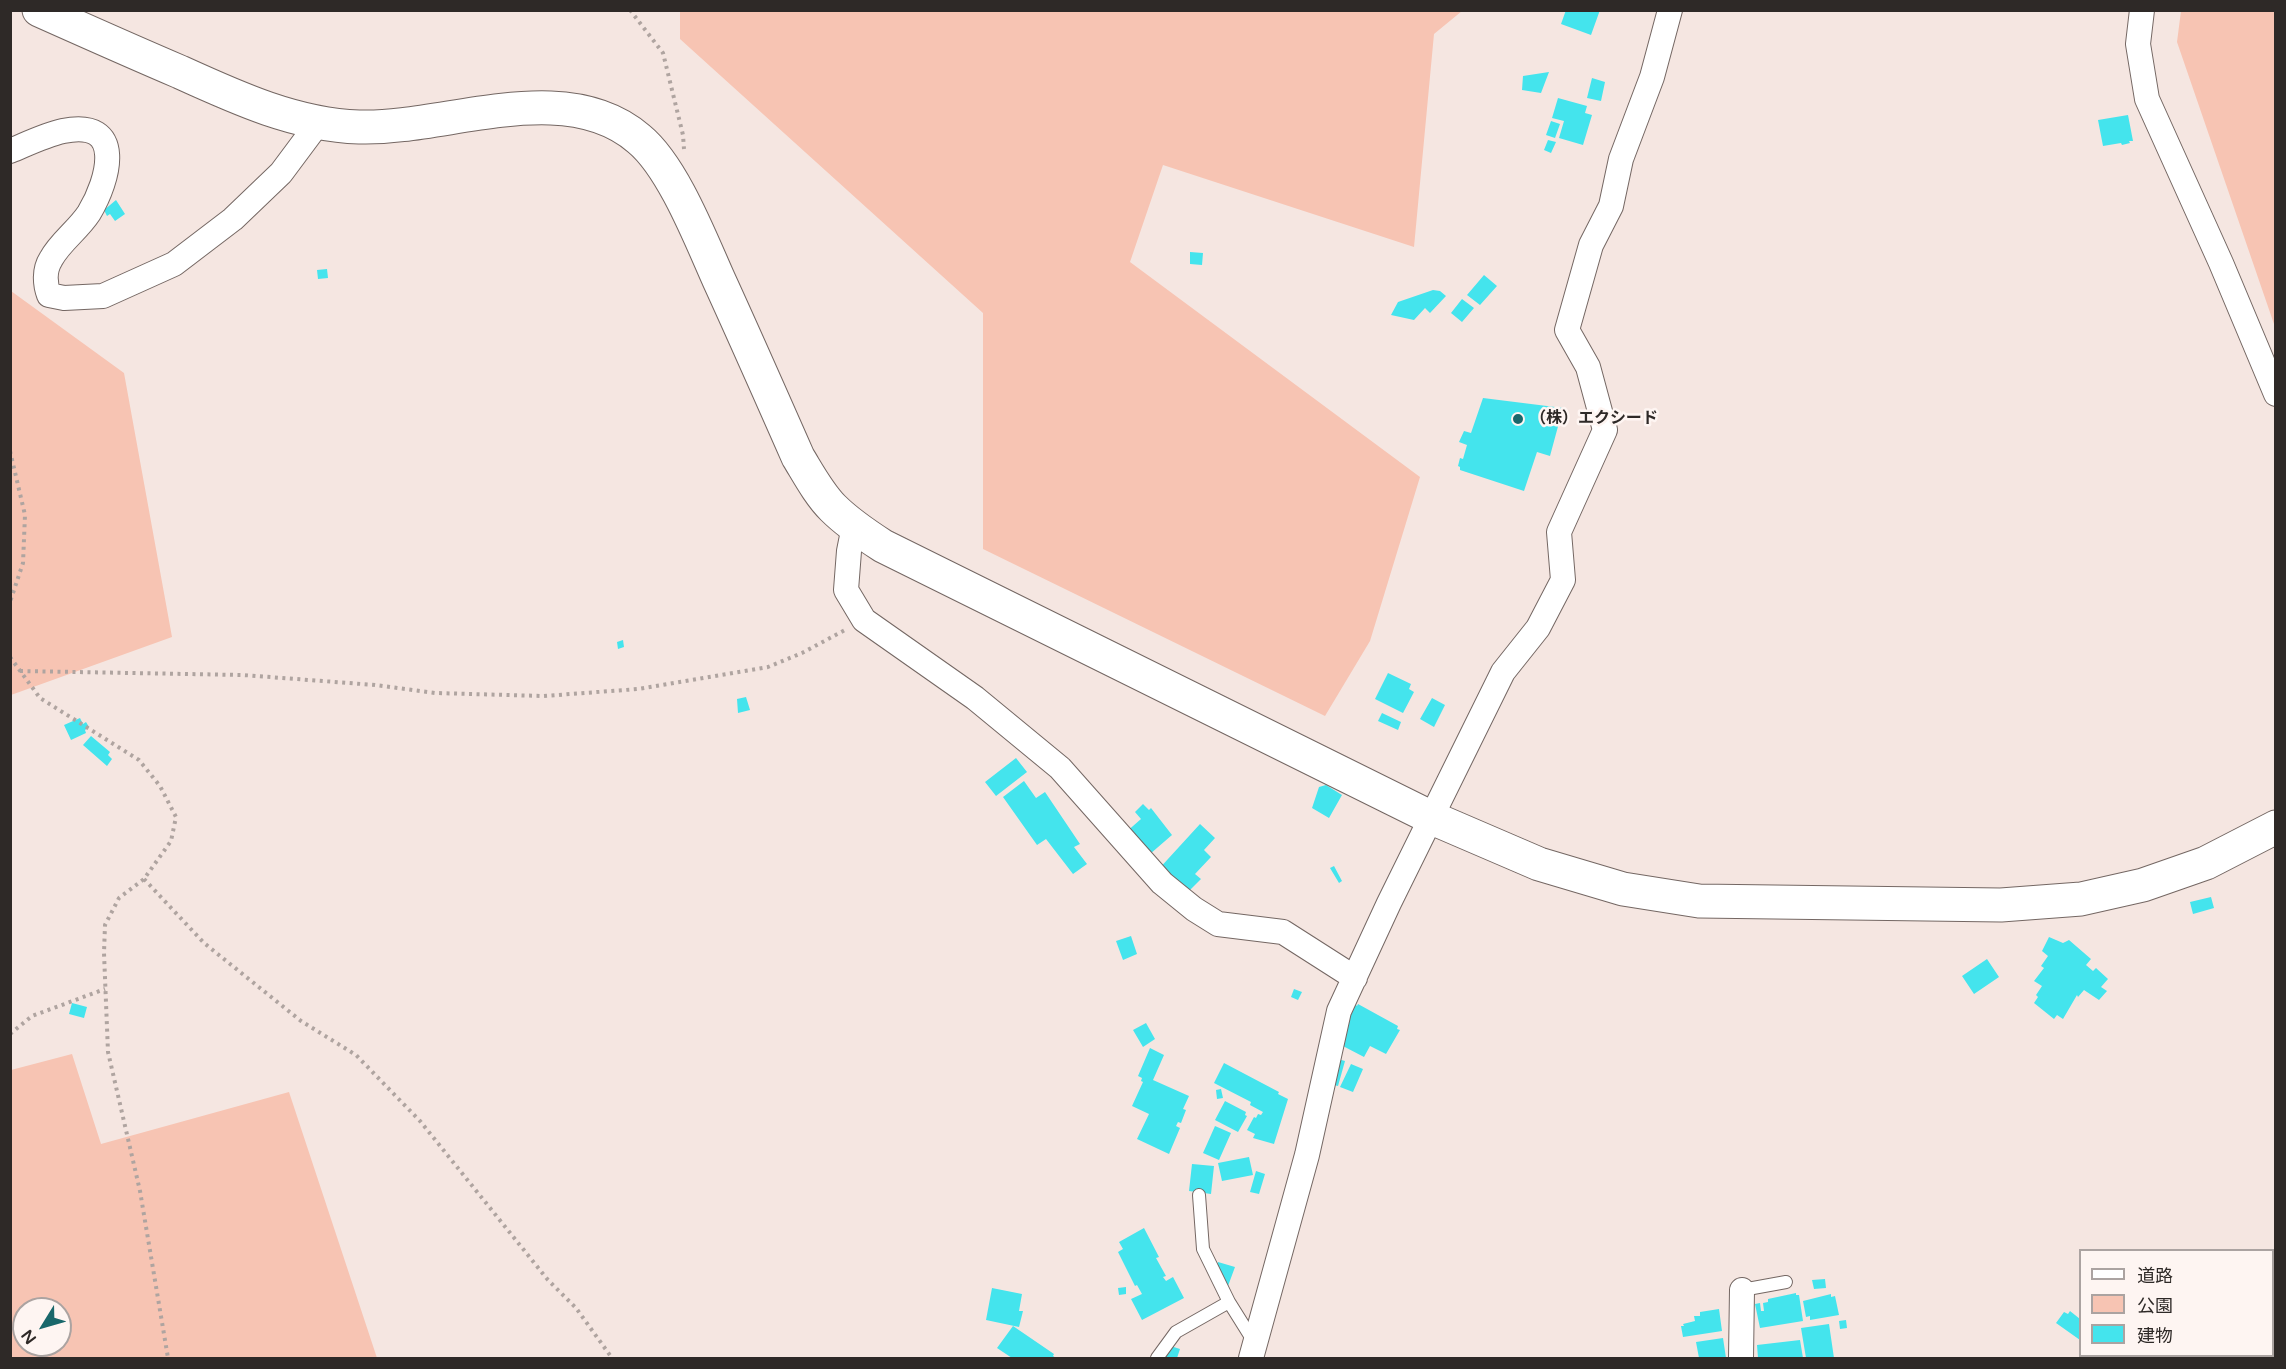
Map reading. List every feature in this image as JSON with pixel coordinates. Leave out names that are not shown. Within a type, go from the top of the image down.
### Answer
[{"type":"street","points":[[39,10],[235,96],[278,113],[319,122],[360,128],[520,109],[560,109],[591,114],[620,125],[641,140],[664,170],[685,206],[798,457],[832,508],[854,526],[883,546],[1432,818],[1539,864],[1623,889],[1699,901],[2001,905],[2081,899],[2143,885],[2206,863],[2276,827]]},
{"type":"street","points":[[1253,1351],[1307,1155],[1339,1011],[1389,903],[1503,672],[1538,628],[1563,580],[1559,532],[1605,430],[1588,367],[1566,330],[1592,245],[1611,206],[1621,159],[1652,77],[1670,10]]},
{"type":"street","points":[[2142,10],[2138,44],[2147,99],[2221,263],[2276,394]]},
{"type":"street","points":[[10,151],[62,131],[90,132],[99,136],[104,143],[108,164],[103,186],[88,214],[50,260],[45,283],[49,295],[64,298],[103,296],[174,264],[233,219],[281,173],[319,122]]},
{"type":"street","points":[[854,526],[849,551],[846,590],[864,620],[975,698],[1060,768],[1162,883],[1194,909],[1218,924],[1283,932],[1355,978]]},
{"type":"street","points":[[1741,1359],[1742,1290]]},
{"type":"lane","points":[[1199,1195],[1203,1249],[1253,1351]]},
{"type":"lane","points":[[1742,1290],[1786,1282]]},
{"type":"lane","points":[[1157,1359],[1176,1332],[1229,1302]]},
{"type":"path","points":[[630,10],[663,53],[683,135],[684,159]]},
{"type":"path","points":[[10,451],[25,514],[23,563],[10,603]]},
{"type":"path","points":[[20,671],[243,675],[375,685],[435,693],[544,696],[638,689],[768,667],[802,653],[864,620]]},
{"type":"path","points":[[10,657],[40,698],[139,760],[160,786],[176,817],[171,841],[144,879],[119,898],[105,925],[108,1052],[140,1191],[168,1359]]},
{"type":"path","points":[[144,879],[204,943],[301,1021],[356,1055],[420,1121],[541,1271],[576,1308],[612,1359]]},
{"type":"path","points":[[10,1034],[32,1016],[105,989]]},
{"type":"green space","points":[[680,11],[1462,11],[1434,34],[1414,247],[1163,165],[1130,262],[1420,477],[1370,641],[1325,716],[983,549],[983,313],[680,39]]},
{"type":"green space","points":[[2181,11],[2275,11],[2275,327],[2177,42]]},
{"type":"green space","points":[[11,291],[124,373],[172,637],[11,695]]},
{"type":"green space","points":[[72,1054],[101,1144],[289,1092],[377,1358],[11,1358],[11,1070]]},
{"type":"building","points":[[1566,10],[1600,10],[1591,35],[1561,24]]},
{"type":"building","points":[[1549,72],[1541,93],[1522,90],[1523,76]]},
{"type":"building","points":[[1592,78],[1605,82],[1601,101],[1587,98]]},
{"type":"building","points":[[1558,98],[1587,106],[1585,113],[1592,115],[1583,145],[1559,138],[1564,121],[1552,118]]},
{"type":"building","points":[[2128,115],[2133,141],[2122,145],[2121,143],[2103,146],[2098,120]]},
{"type":"building","points":[[1551,121],[1560,124],[1555,138],[1546,135]]},
{"type":"building","points":[[1548,140],[1556,142],[1551,153],[1544,150]]},
{"type":"building","points":[[116,200],[125,214],[115,221],[110,214],[107,216],[104,210]]},
{"type":"building","points":[[1190,252],[1203,253],[1202,265],[1190,264]]},
{"type":"building","points":[[327,269],[328,278],[318,279],[317,270]]},
{"type":"building","points":[[1484,275],[1497,286],[1480,305],[1467,295]]},
{"type":"building","points":[[1433,290],[1440,291],[1446,296],[1430,313],[1425,308],[1414,320],[1391,315],[1398,302]]},
{"type":"building","points":[[1462,299],[1474,308],[1462,322],[1451,313]]},
{"type":"building","points":[[1483,398],[1563,408],[1550,456],[1537,452],[1524,491],[1460,470],[1458,466],[1460,458],[1463,459],[1467,445],[1459,442],[1464,431],[1471,433]]},
{"type":"building","points":[[623,640],[624,647],[618,649],[617,642]]},
{"type":"building","points":[[1388,673],[1411,684],[1409,689],[1414,692],[1403,713],[1375,699]]},
{"type":"building","points":[[746,697],[750,710],[738,713],[737,699]]},
{"type":"building","points":[[1432,698],[1445,705],[1434,727],[1420,719]]},
{"type":"building","points":[[1382,713],[1401,722],[1398,730],[1378,721]]},
{"type":"building","points":[[80,718],[83,724],[86,722],[89,727],[85,730],[86,733],[71,740],[64,725]]},
{"type":"building","points":[[91,736],[110,752],[108,755],[112,759],[107,766],[83,745]]},
{"type":"building","points":[[1016,758],[1027,772],[996,796],[985,782]]},
{"type":"building","points":[[1024,781],[1036,798],[1045,792],[1080,844],[1074,847],[1087,864],[1073,874],[1046,839],[1037,845],[1003,797]]},
{"type":"building","points":[[1326,785],[1342,795],[1329,818],[1312,808],[1319,787]]},
{"type":"building","points":[[1143,804],[1149,810],[1151,808],[1172,835],[1150,854],[1125,833],[1141,819],[1135,812]]},
{"type":"building","points":[[1200,824],[1215,838],[1204,850],[1211,857],[1195,874],[1201,879],[1184,896],[1157,871]]},
{"type":"building","points":[[1334,866],[1342,881],[1339,883],[1330,868]]},
{"type":"building","points":[[2211,897],[2214,908],[2193,914],[2190,902]]},
{"type":"building","points":[[1131,936],[1137,954],[1123,960],[1116,941]]},
{"type":"building","points":[[2049,937],[2063,943],[2069,940],[2091,959],[2086,965],[2093,971],[2096,968],[2108,979],[2101,987],[2107,991],[2099,1000],[2084,990],[2078,997],[2077,995],[2063,1019],[2057,1015],[2054,1019],[2034,1003],[2042,986],[2034,981],[2044,968],[2041,966],[2048,956],[2042,951]]},
{"type":"building","points":[[1987,959],[1999,977],[1974,994],[1962,976]]},
{"type":"building","points":[[1294,989],[1302,992],[1298,1000],[1291,997]]},
{"type":"building","points":[[72,1003],[87,1007],[84,1018],[69,1014]]},
{"type":"building","points":[[1355,1004],[1398,1026],[1397,1029],[1400,1030],[1386,1054],[1370,1046],[1364,1057],[1341,1045],[1339,1034]]},
{"type":"building","points":[[1146,1023],[1155,1039],[1143,1047],[1133,1030]]},
{"type":"building","points":[[1150,1048],[1164,1055],[1153,1080],[1189,1096],[1183,1109],[1186,1110],[1181,1123],[1178,1122],[1176,1126],[1180,1128],[1169,1154],[1137,1139],[1149,1114],[1132,1106],[1143,1082],[1138,1076]]},
{"type":"building","points":[[1324,1055],[1345,1061],[1338,1086],[1326,1083]]},
{"type":"building","points":[[1224,1063],[1288,1099],[1274,1144],[1253,1138],[1255,1134],[1247,1130],[1254,1117],[1256,1118],[1263,1112],[1250,1105],[1251,1102],[1214,1083]]},
{"type":"building","points":[[1351,1064],[1363,1069],[1353,1092],[1340,1087]]},
{"type":"building","points":[[1221,1089],[1223,1098],[1217,1099],[1216,1090]]},
{"type":"building","points":[[1225,1101],[1246,1112],[1247,1116],[1238,1132],[1215,1120]]},
{"type":"building","points":[[1215,1126],[1231,1133],[1219,1160],[1203,1153]]},
{"type":"building","points":[[1249,1157],[1253,1175],[1222,1181],[1218,1163]]},
{"type":"building","points":[[1192,1164],[1214,1166],[1211,1194],[1189,1191]]},
{"type":"building","points":[[1256,1171],[1265,1174],[1259,1194],[1250,1192]]},
{"type":"building","points":[[1144,1228],[1159,1257],[1156,1258],[1166,1276],[1163,1277],[1166,1281],[1173,1277],[1184,1298],[1142,1320],[1131,1299],[1142,1294],[1137,1285],[1135,1286],[1118,1252],[1123,1249],[1119,1242]]},
{"type":"building","points":[[1218,1262],[1235,1267],[1228,1286],[1212,1281]]},
{"type":"building","points":[[1825,1279],[1826,1288],[1814,1289],[1812,1280]]},
{"type":"building","points":[[1126,1287],[1126,1294],[1119,1295],[1118,1288]]},
{"type":"building","points":[[992,1288],[1022,1294],[1019,1311],[1023,1311],[1019,1327],[986,1320]]},
{"type":"building","points":[[1796,1293],[1799,1295],[1803,1321],[1760,1328],[1755,1304],[1760,1303],[1761,1311],[1764,1311],[1763,1303],[1768,1302],[1768,1299]]},
{"type":"building","points":[[1831,1294],[1831,1297],[1835,1296],[1839,1315],[1810,1320],[1810,1316],[1806,1317],[1803,1301]]},
{"type":"building","points":[[1719,1309],[1722,1331],[1683,1337],[1681,1326],[1684,1326],[1683,1324],[1695,1321],[1694,1316],[1700,1316],[1700,1312]]},
{"type":"building","points":[[2070,1311],[2079,1318],[2079,1339],[2056,1323],[2064,1312],[2068,1314]]},
{"type":"building","points":[[1846,1320],[1847,1328],[1840,1329],[1839,1321]]},
{"type":"building","points":[[1829,1324],[1834,1358],[1806,1358],[1801,1328]]},
{"type":"building","points":[[1013,1326],[1054,1354],[1056,1358],[1012,1358],[997,1348]]},
{"type":"building","points":[[1723,1338],[1726,1358],[1699,1358],[1696,1342]]},
{"type":"building","points":[[1800,1340],[1803,1358],[1758,1358],[1757,1345]]},
{"type":"building","points":[[1161,1343],[1180,1349],[1177,1358],[1157,1358]]},
{"type":"building","points":[[2146,1357],[2147,1358],[2103,1358]]},
{"type":"place","name":"（株）エクシード","points":[[1518,419]]}]
